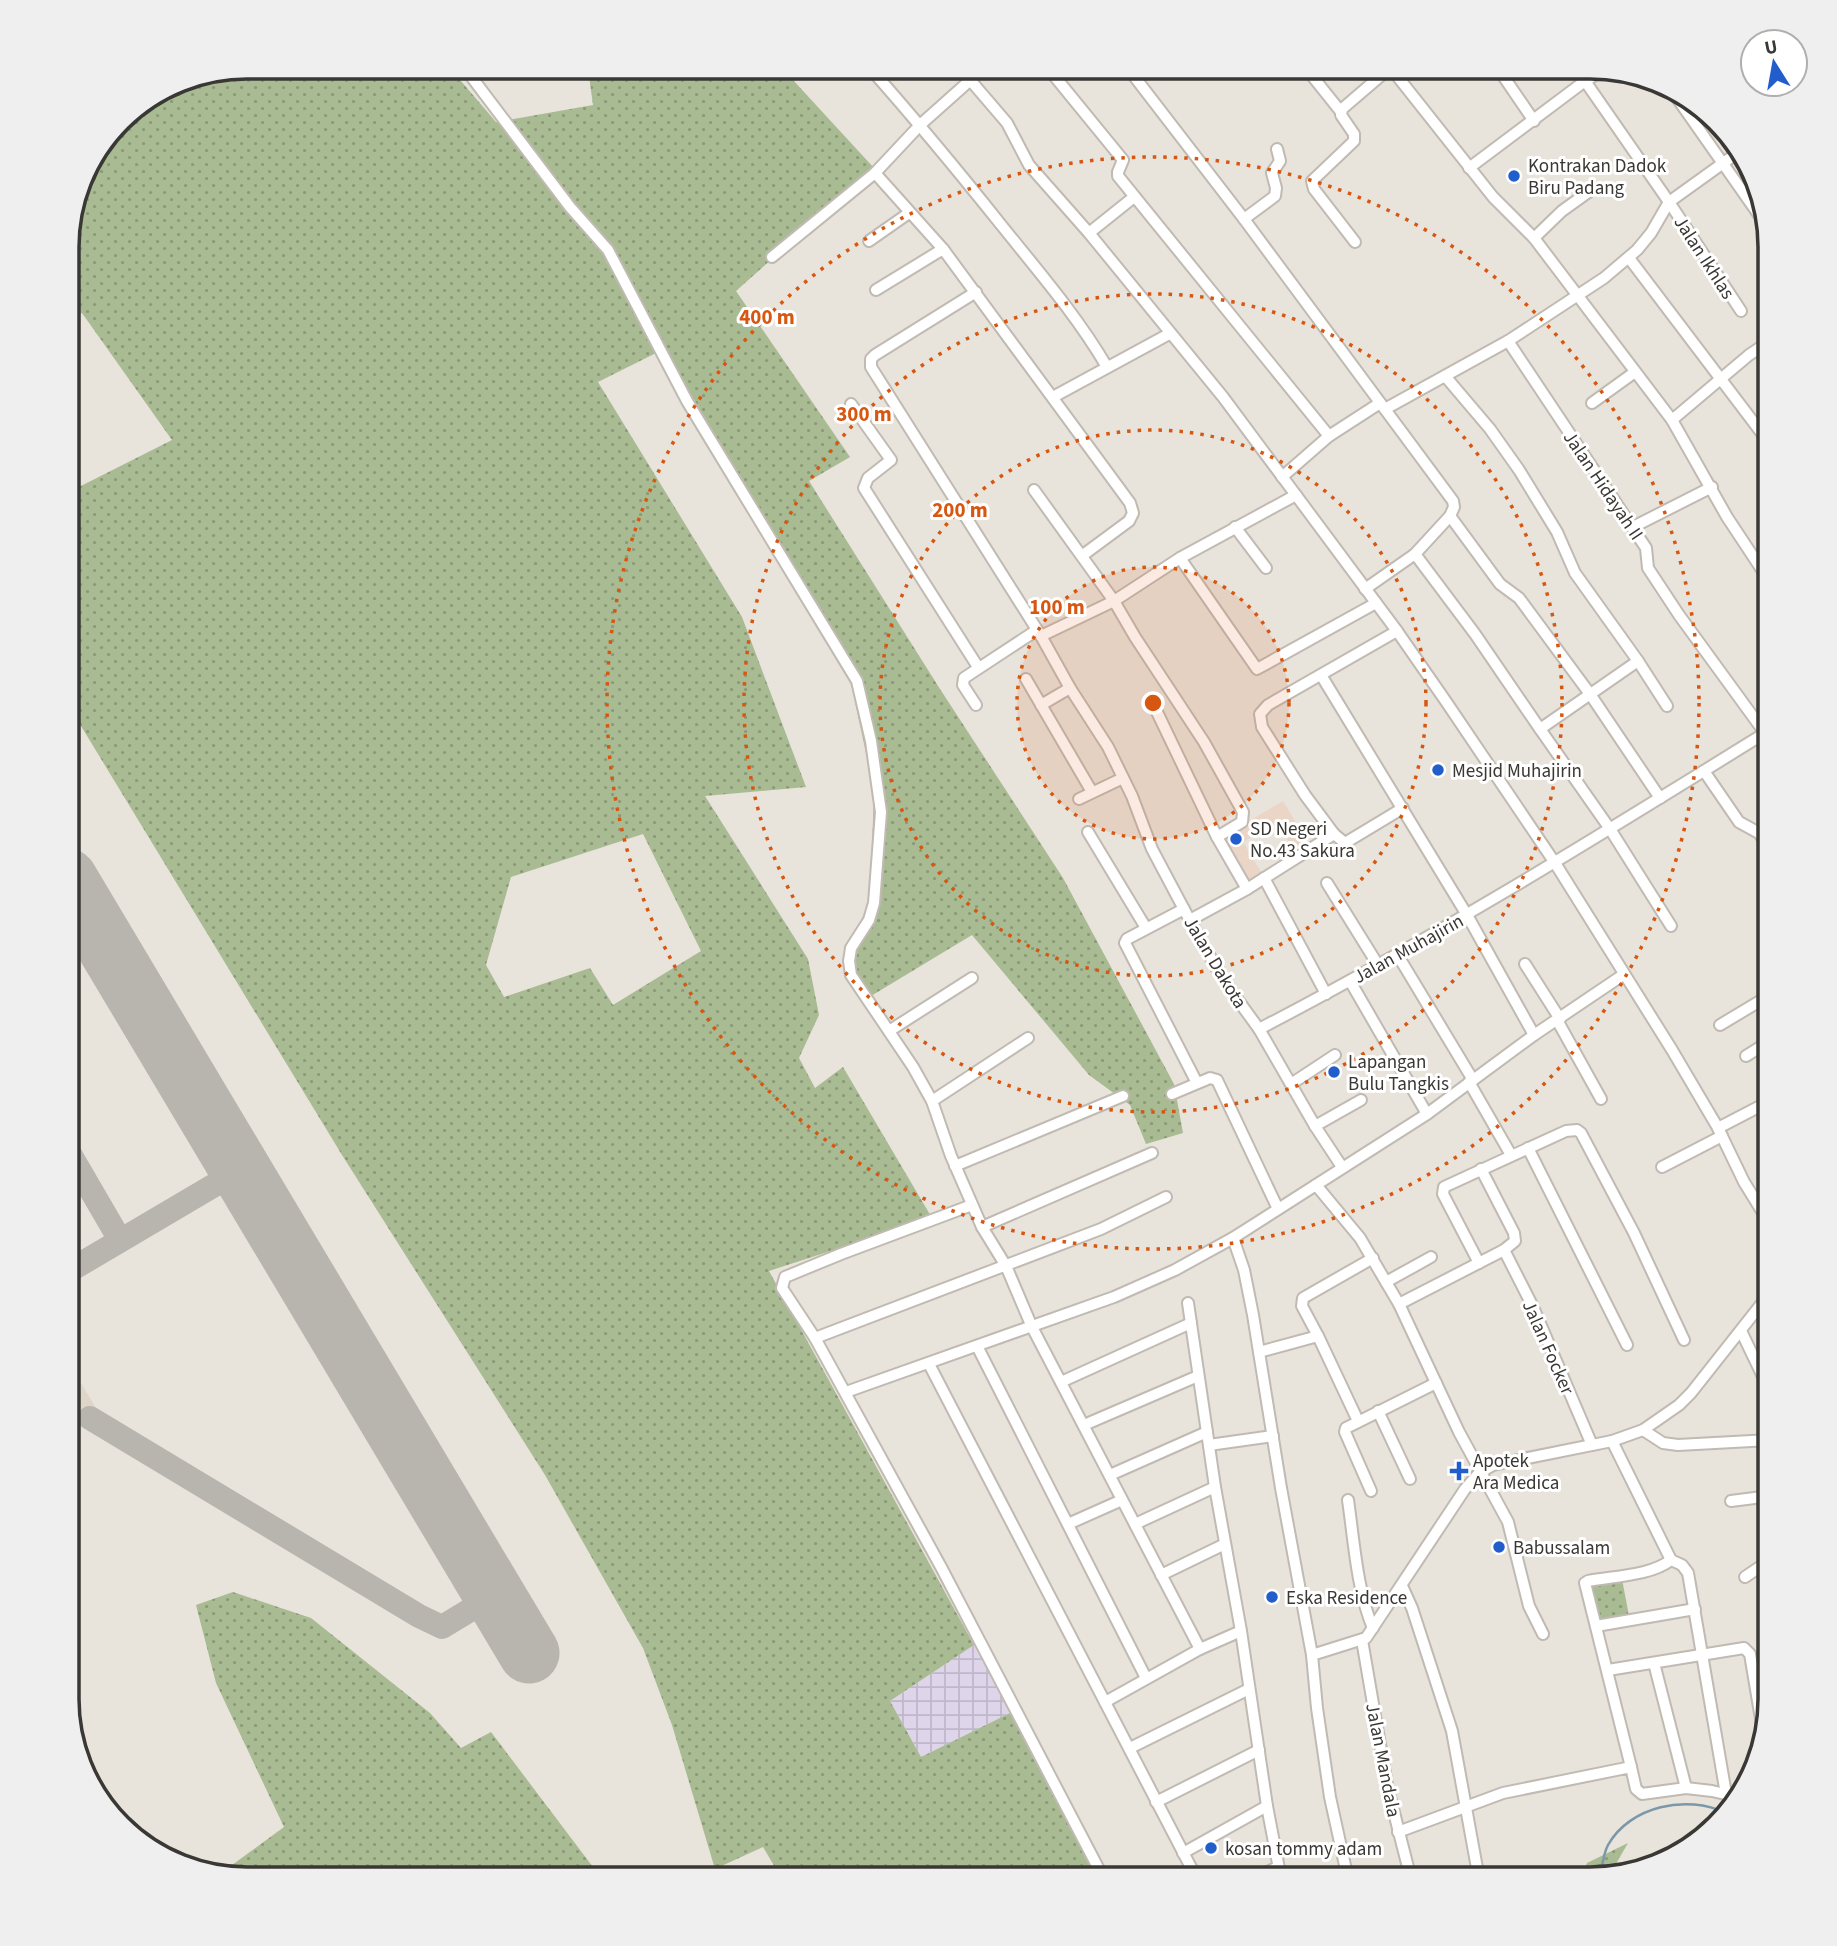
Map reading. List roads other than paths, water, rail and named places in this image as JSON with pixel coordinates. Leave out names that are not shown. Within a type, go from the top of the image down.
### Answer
[{"type":"street","points":[[474,79],[570,206],[608,250],[687,401],[857,681],[873,752],[881,812],[872,911],[851,948],[849,961],[855,983],[913,1066],[932,1101],[955,1167],[982,1227],[1006,1266],[1032,1327],[1200,1649]]},
{"type":"street","points":[[880,79],[1062,299],[1107,367]]},
{"type":"street","points":[[1057,79],[1124,160],[1118,176],[1134,197],[1329,436]]},
{"type":"street","points":[[1136,79],[1450,495],[1454,507],[1450,516],[1415,554],[1365,589]]},
{"type":"street","points":[[1314,79],[1341,113],[1354,141],[1349,149],[1317,174],[1312,185],[1355,242]]},
{"type":"street","points":[[1341,113],[1347,104],[1377,79]]},
{"type":"street","points":[[1400,79],[1508,215],[1534,238],[1672,420],[1727,517],[1758,564]]},
{"type":"street","points":[[1505,79],[1534,121]]},
{"type":"street","points":[[772,257],[875,173],[920,125],[971,80],[1007,123],[1029,165],[1089,233],[1223,397],[1376,603],[1494,770],[1672,1050],[1758,1205]]},
{"type":"street","points":[[1469,167],[1587,80]]},
{"type":"street","name":"Jalan Ikhlas","points":[[1587,80],[1741,311]]},
{"type":"street","points":[[1682,106],[1754,208]]},
{"type":"street","points":[[1244,219],[1275,196],[1272,173],[1280,160],[1277,149]]},
{"type":"street","points":[[1282,477],[1329,436],[1508,341],[1579,296],[1629,258],[1651,233],[1669,202],[1732,157]]},
{"type":"street","points":[[875,173],[943,249],[976,292],[1132,509],[1129,521],[1083,555]]},
{"type":"street","points":[[1534,238],[1562,211],[1594,188]]},
{"type":"street","points":[[1089,233],[1134,197]]},
{"type":"street","points":[[869,241],[909,213]]},
{"type":"street","points":[[876,290],[943,249]]},
{"type":"street","points":[[1629,258],[1758,428]]},
{"type":"street","name":"Jalan Dakota","points":[[976,292],[875,355],[870,364],[1108,747],[1152,849],[1190,920],[1222,977],[1259,1029],[1342,1167]]},
{"type":"street","points":[[1053,397],[1169,334]]},
{"type":"street","points":[[1595,340],[1607,334]]},
{"type":"street","name":"Jalan Hidayah II","points":[[1508,341],[1633,527],[1647,550],[1648,568],[1679,615],[1758,719]]},
{"type":"street","points":[[1672,420],[1758,349]]},
{"type":"street","points":[[1592,403],[1636,372]]},
{"type":"street","points":[[1445,376],[1519,470],[1557,532],[1575,573],[1667,706]]},
{"type":"street","points":[[851,404],[891,460],[868,478],[864,488],[978,667]]},
{"type":"street","points":[[1633,527],[1712,487]]},
{"type":"street","points":[[1034,490],[1114,601],[1204,742],[1243,812],[1242,822],[1217,837]]},
{"type":"street","points":[[976,705],[963,681],[978,667],[1039,633],[1114,601],[1180,558],[1296,495]]},
{"type":"street","points":[[1450,516],[1500,584],[1519,598],[1590,694],[1660,798]]},
{"type":"street","points":[[1235,527],[1266,568]]},
{"type":"street","points":[[1415,554],[1475,634],[1610,829],[1671,926]]},
{"type":"street","points":[[1180,558],[1257,669],[1376,603]]},
{"type":"street","points":[[1396,631],[1268,705],[1262,710],[1260,717],[1262,727],[1301,789],[1334,835],[1345,843],[1403,808]]},
{"type":"street","points":[[1540,729],[1638,661]]},
{"type":"street","points":[[1321,675],[1467,915],[1534,1035]]},
{"type":"street","points":[[1026,679],[1092,792]]},
{"type":"street","points":[[1041,705],[1070,688]]},
{"type":"street","points":[[1157,712],[1217,837],[1247,889]]},
{"type":"street","name":"Jalan Muhajirin","points":[[1259,1029],[1326,995],[1467,915],[1758,740]]},
{"type":"street","points":[[1704,771],[1739,822],[1758,832]]},
{"type":"street","points":[[1079,799],[1123,778]]},
{"type":"street","points":[[1088,832],[1146,928]]},
{"type":"street","points":[[1190,920],[1247,889],[1334,835]]},
{"type":"street","points":[[1264,878],[1326,995]]},
{"type":"street","points":[[1327,883],[1378,965]]},
{"type":"street","points":[[1184,909],[1146,928],[1125,943],[1197,1083]]},
{"type":"street","points":[[1397,954],[1511,1155]]},
{"type":"street","points":[[1525,964],[1601,1100]]},
{"type":"street","points":[[846,1392],[1114,1297],[1174,1270],[1233,1238],[1427,1114],[1534,1035],[1623,975]]},
{"type":"street","points":[[889,1031],[972,978]]},
{"type":"street","points":[[1350,981],[1427,1114]]},
{"type":"street","points":[[1720,1025],[1758,1002]]},
{"type":"street","points":[[932,1101],[1028,1038]]},
{"type":"street","points":[[1746,1056],[1758,1048]]},
{"type":"street","points":[[1291,1084],[1335,1055]]},
{"type":"street","points":[[1172,1094],[1212,1077],[1217,1080],[1278,1209]]},
{"type":"street","points":[[955,1167],[1123,1097]]},
{"type":"street","points":[[1315,1126],[1361,1100]]},
{"type":"street","points":[[1662,1167],[1758,1108]]},
{"type":"street","points":[[1479,1263],[1442,1191],[1446,1185],[1571,1130],[1581,1133],[1634,1233],[1684,1340]]},
{"type":"street","points":[[1528,1148],[1627,1345]]},
{"type":"street","points":[[982,1227],[1152,1153]]},
{"type":"street","points":[[1399,1304],[1513,1245],[1516,1236],[1481,1169]]},
{"type":"street","points":[[1316,1185],[1349,1223],[1399,1304],[1480,1472],[1508,1521],[1529,1606],[1543,1634]]},
{"type":"street","points":[[815,1338],[1101,1229],[1166,1197]]},
{"type":"street","points":[[972,1205],[785,1277],[782,1288],[846,1392],[942,1567],[1097,1867]]},
{"type":"street","points":[[1233,1238],[1244,1270],[1259,1352],[1312,1654],[1330,1797],[1345,1867]]},
{"type":"street","name":"Jalan Focker","points":[[1504,1250],[1533,1307],[1592,1445]]},
{"type":"street","points":[[1386,1282],[1431,1256]]},
{"type":"street","points":[[1358,1421],[1302,1306],[1303,1298],[1373,1258]]},
{"type":"street","points":[[1188,1303],[1215,1487],[1278,1867]]},
{"type":"street","points":[[1312,1654],[1366,1638],[1465,1489],[1480,1472],[1514,1460],[1612,1441],[1643,1430],[1685,1399],[1758,1309]]},
{"type":"street","points":[[1061,1382],[1191,1323]]},
{"type":"street","points":[[1741,1331],[1758,1366]]},
{"type":"street","points":[[1259,1352],[1318,1336]]},
{"type":"street","points":[[977,1346],[1146,1678]]},
{"type":"street","points":[[929,1364],[1190,1867]]},
{"type":"street","points":[[1084,1425],[1198,1376]]},
{"type":"street","points":[[1371,1491],[1345,1432],[1347,1427],[1436,1383]]},
{"type":"street","points":[[1378,1411],[1410,1479]]},
{"type":"street","points":[[1643,1430],[1657,1441],[1669,1444],[1758,1444]]},
{"type":"street","points":[[1110,1475],[1208,1432]]},
{"type":"street","points":[[1209,1445],[1273,1436]]},
{"type":"street","points":[[1612,1441],[1671,1560],[1682,1565],[1688,1573],[1726,1794],[1686,1788],[1640,1793],[1636,1789],[1596,1626],[1586,1582],[1663,1566],[1671,1560]]},
{"type":"street","points":[[1135,1524],[1215,1487]]},
{"type":"street","points":[[1731,1502],[1758,1498]]},
{"type":"street","points":[[1068,1524],[1122,1500]]},
{"type":"street","points":[[1348,1500],[1366,1606],[1373,1628]]},
{"type":"street","points":[[1161,1575],[1225,1544]]},
{"type":"street","points":[[1745,1577],[1758,1568]]},
{"type":"street","points":[[1402,1586],[1412,1608],[1452,1731],[1477,1867]]},
{"type":"street","points":[[1596,1626],[1695,1609]]},
{"type":"street","points":[[1105,1702],[1200,1649],[1241,1631]]},
{"type":"street","name":"Jalan Mandala","points":[[1362,1640],[1381,1752],[1407,1867]]},
{"type":"street","points":[[1608,1670],[1744,1648],[1747,1650],[1758,1704]]},
{"type":"street","points":[[1654,1663],[1686,1788]]},
{"type":"street","points":[[1130,1748],[1249,1689]]},
{"type":"street","points":[[1156,1802],[1259,1750]]},
{"type":"street","points":[[1398,1832],[1503,1793],[1631,1767]]},
{"type":"street","points":[[1183,1853],[1267,1807]]},
{"type":"waterway","points":[[1602,1866],[1608,1845],[1618,1832],[1645,1813],[1677,1804],[1694,1804],[1717,1809]]},
{"type":"place","name":"Kontrakan Dadok Biru Padang","points":[[1514,176]]},
{"type":"place","name":"Mesjid Muhajirin","points":[[1438,770]]},
{"type":"place","name":"SD Negeri No.43 Sakura","points":[[1236,839]]},
{"type":"place","name":"Lapangan Bulu Tangkis","points":[[1334,1072]]},
{"type":"place","name":"Apotek Ara Medica","points":[[1459,1471]]},
{"type":"place","name":"Babussalam","points":[[1499,1547]]},
{"type":"place","name":"Eska Residence","points":[[1272,1597]]},
{"type":"place","name":"kosan tommy adam","points":[[1211,1848]]}]
